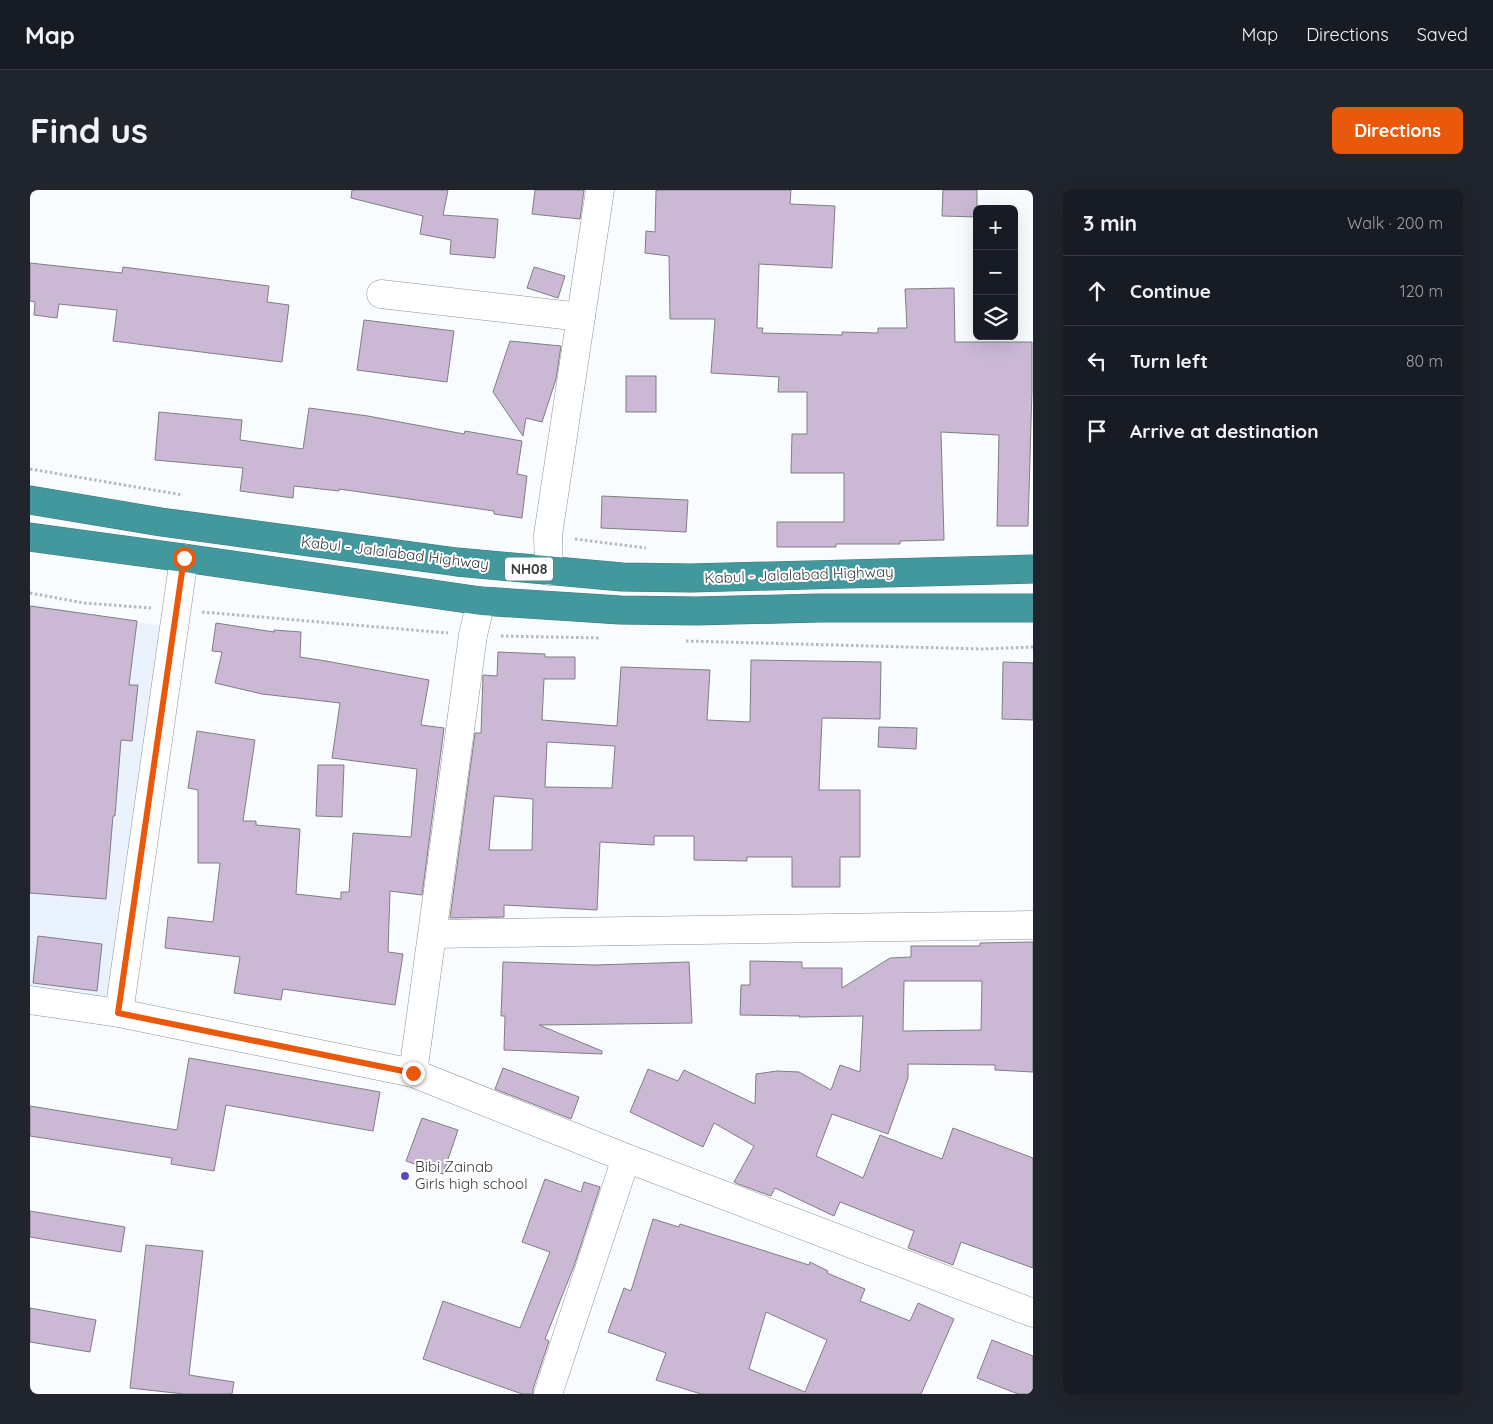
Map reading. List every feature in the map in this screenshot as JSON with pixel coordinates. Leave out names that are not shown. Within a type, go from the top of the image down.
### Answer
[{"type":"highway","name":"Kabul - Jalalabad Highway","points":[[30,500],[181,524],[457,562],[549,571],[691,578],[1033,569]]},
{"type":"highway","name":"NH08","points":[[30,537],[481,601],[620,610],[687,611],[819,608],[1033,608]]},
{"type":"street","points":[[549,571],[548,535],[600,190]]},
{"type":"street","points":[[381,294],[581,317]]},
{"type":"street","points":[[118,1013],[184,558]]},
{"type":"street","points":[[413,1073],[473,635],[481,601]]},
{"type":"street","points":[[433,934],[1033,925]]},
{"type":"street","points":[[30,1000],[118,1013],[413,1073],[626,1158],[1033,1313]]},
{"type":"street","points":[[548,1394],[626,1158]]},
{"type":"shaded area","points":[[30,604],[169,627],[109,1003],[30,992]]},
{"type":"building","points":[[352,190],[448,190],[443,215],[498,219],[495,258],[450,254],[451,240],[420,234],[423,216],[351,198]]},
{"type":"building","points":[[535,190],[584,190],[580,219],[532,214]]},
{"type":"building","points":[[656,190],[791,190],[790,204],[835,206],[832,268],[759,264],[757,328],[763,328],[762,333],[842,335],[842,332],[878,333],[878,328],[907,328],[905,289],[954,288],[955,342],[1032,342],[1028,526],[997,526],[999,435],[941,432],[944,540],[900,541],[900,544],[836,544],[836,547],[777,547],[777,522],[844,522],[844,473],[791,473],[792,434],[807,434],[807,392],[778,392],[779,377],[711,373],[715,319],[670,319],[669,256],[645,253],[646,231],[655,232]]},
{"type":"building","points":[[943,190],[977,190],[977,205],[973,205],[973,217],[942,216]]},
{"type":"building","points":[[30,263],[122,273],[123,267],[269,286],[267,302],[289,305],[282,362],[113,341],[117,310],[59,304],[57,318],[34,315],[35,302],[30,301]]},
{"type":"building","points":[[534,267],[565,276],[558,298],[527,288]]},
{"type":"building","points":[[364,320],[454,331],[447,382],[357,370]]},
{"type":"building","points":[[510,341],[561,346],[556,379],[542,422],[526,418],[523,436],[493,392]]},
{"type":"building","points":[[626,376],[656,376],[656,412],[626,412]]},
{"type":"building","points":[[309,408],[368,416],[464,434],[465,431],[522,441],[517,474],[527,476],[522,518],[494,514],[494,511],[339,489],[339,491],[294,486],[293,498],[240,491],[243,468],[155,460],[159,412],[242,420],[240,440],[303,449]]},
{"type":"building","points":[[602,496],[688,500],[686,532],[601,528]]},
{"type":"building","points":[[30,606],[137,621],[129,685],[138,685],[132,741],[121,740],[106,899],[30,893]]},
{"type":"building","points":[[216,623],[274,632],[274,630],[301,632],[300,657],[429,680],[421,725],[444,728],[422,895],[390,891],[388,952],[403,954],[395,1005],[283,989],[281,1000],[234,993],[240,957],[165,948],[168,917],[213,922],[220,863],[198,863],[198,790],[188,788],[197,731],[255,740],[243,821],[256,821],[256,825],[300,829],[296,894],[341,899],[341,892],[349,892],[353,833],[411,837],[417,769],[332,758],[340,703],[262,694],[215,683],[222,652],[212,651]]},
{"type":"building","points":[[498,652],[545,654],[545,657],[575,657],[575,679],[544,679],[542,720],[617,726],[621,667],[710,670],[707,720],[750,722],[751,660],[881,662],[880,719],[822,718],[819,790],[860,790],[860,857],[840,857],[840,887],[792,887],[792,857],[747,857],[747,861],[694,860],[694,836],[654,836],[654,845],[600,842],[597,910],[504,905],[504,917],[450,918],[475,733],[481,733],[483,675],[497,676]],"holes":[[[547,742],[615,746],[612,788],[545,787]],[[494,796],[533,799],[532,850],[489,850]]]},
{"type":"building","points":[[1003,662],[1033,663],[1033,720],[1002,719]]},
{"type":"building","points":[[879,727],[917,728],[916,749],[878,747]]},
{"type":"building","points":[[318,765],[344,765],[342,817],[316,816]]},
{"type":"building","points":[[38,936],[102,944],[97,991],[33,983]]},
{"type":"building","points":[[1033,942],[1033,1072],[995,1070],[995,1065],[908,1064],[908,1078],[888,1134],[832,1114],[816,1156],[863,1178],[880,1135],[942,1159],[953,1128],[1033,1158],[1033,1268],[961,1242],[953,1265],[908,1248],[914,1231],[840,1202],[834,1216],[775,1188],[771,1196],[738,1184],[734,1182],[754,1146],[714,1123],[703,1147],[630,1112],[648,1069],[678,1081],[684,1070],[755,1104],[756,1074],[777,1071],[799,1072],[831,1090],[840,1065],[860,1072],[863,1016],[799,1017],[740,1015],[741,985],[750,985],[750,961],[802,962],[802,968],[842,968],[842,988],[890,958],[911,957],[911,946],[980,946],[980,943]],"holes":[[[904,981],[982,981],[981,1030],[903,1031]]]},
{"type":"building","points":[[503,962],[595,965],[689,962],[692,1023],[539,1025],[602,1051],[602,1054],[504,1050],[505,1016],[501,1016]]},
{"type":"building","points":[[189,1058],[380,1092],[373,1131],[226,1105],[214,1171],[171,1164],[172,1158],[30,1136],[30,1106],[177,1130]]},
{"type":"building","points":[[503,1068],[579,1097],[571,1119],[495,1089]]},
{"type":"building","points":[[422,1118],[458,1130],[443,1174],[406,1161]]},
{"type":"building","points":[[545,1179],[581,1192],[584,1182],[600,1187],[574,1266],[545,1339],[549,1341],[533,1394],[522,1394],[423,1359],[443,1301],[520,1328],[550,1252],[522,1242]]},
{"type":"building","points":[[30,1211],[125,1227],[121,1252],[30,1237]]},
{"type":"building","points":[[653,1219],[679,1227],[680,1224],[809,1265],[810,1262],[828,1271],[827,1273],[865,1289],[860,1301],[910,1321],[918,1303],[954,1319],[921,1394],[701,1394],[656,1380],[666,1353],[608,1332],[624,1288],[631,1291]],"holes":[[[766,1312],[827,1340],[805,1392],[749,1369]]]},
{"type":"building","points":[[146,1245],[203,1251],[189,1375],[234,1382],[232,1394],[184,1394],[130,1388]]},
{"type":"building","points":[[30,1308],[96,1320],[90,1352],[30,1342]]},
{"type":"building","points":[[992,1340],[1033,1356],[1033,1394],[1018,1394],[977,1378]]},
{"type":"place","name":"Bibi Zainab Girls high school","points":[[405,1176]]},
{"type":"route","points":[[184,558],[118,1013],[413,1073]]}]
